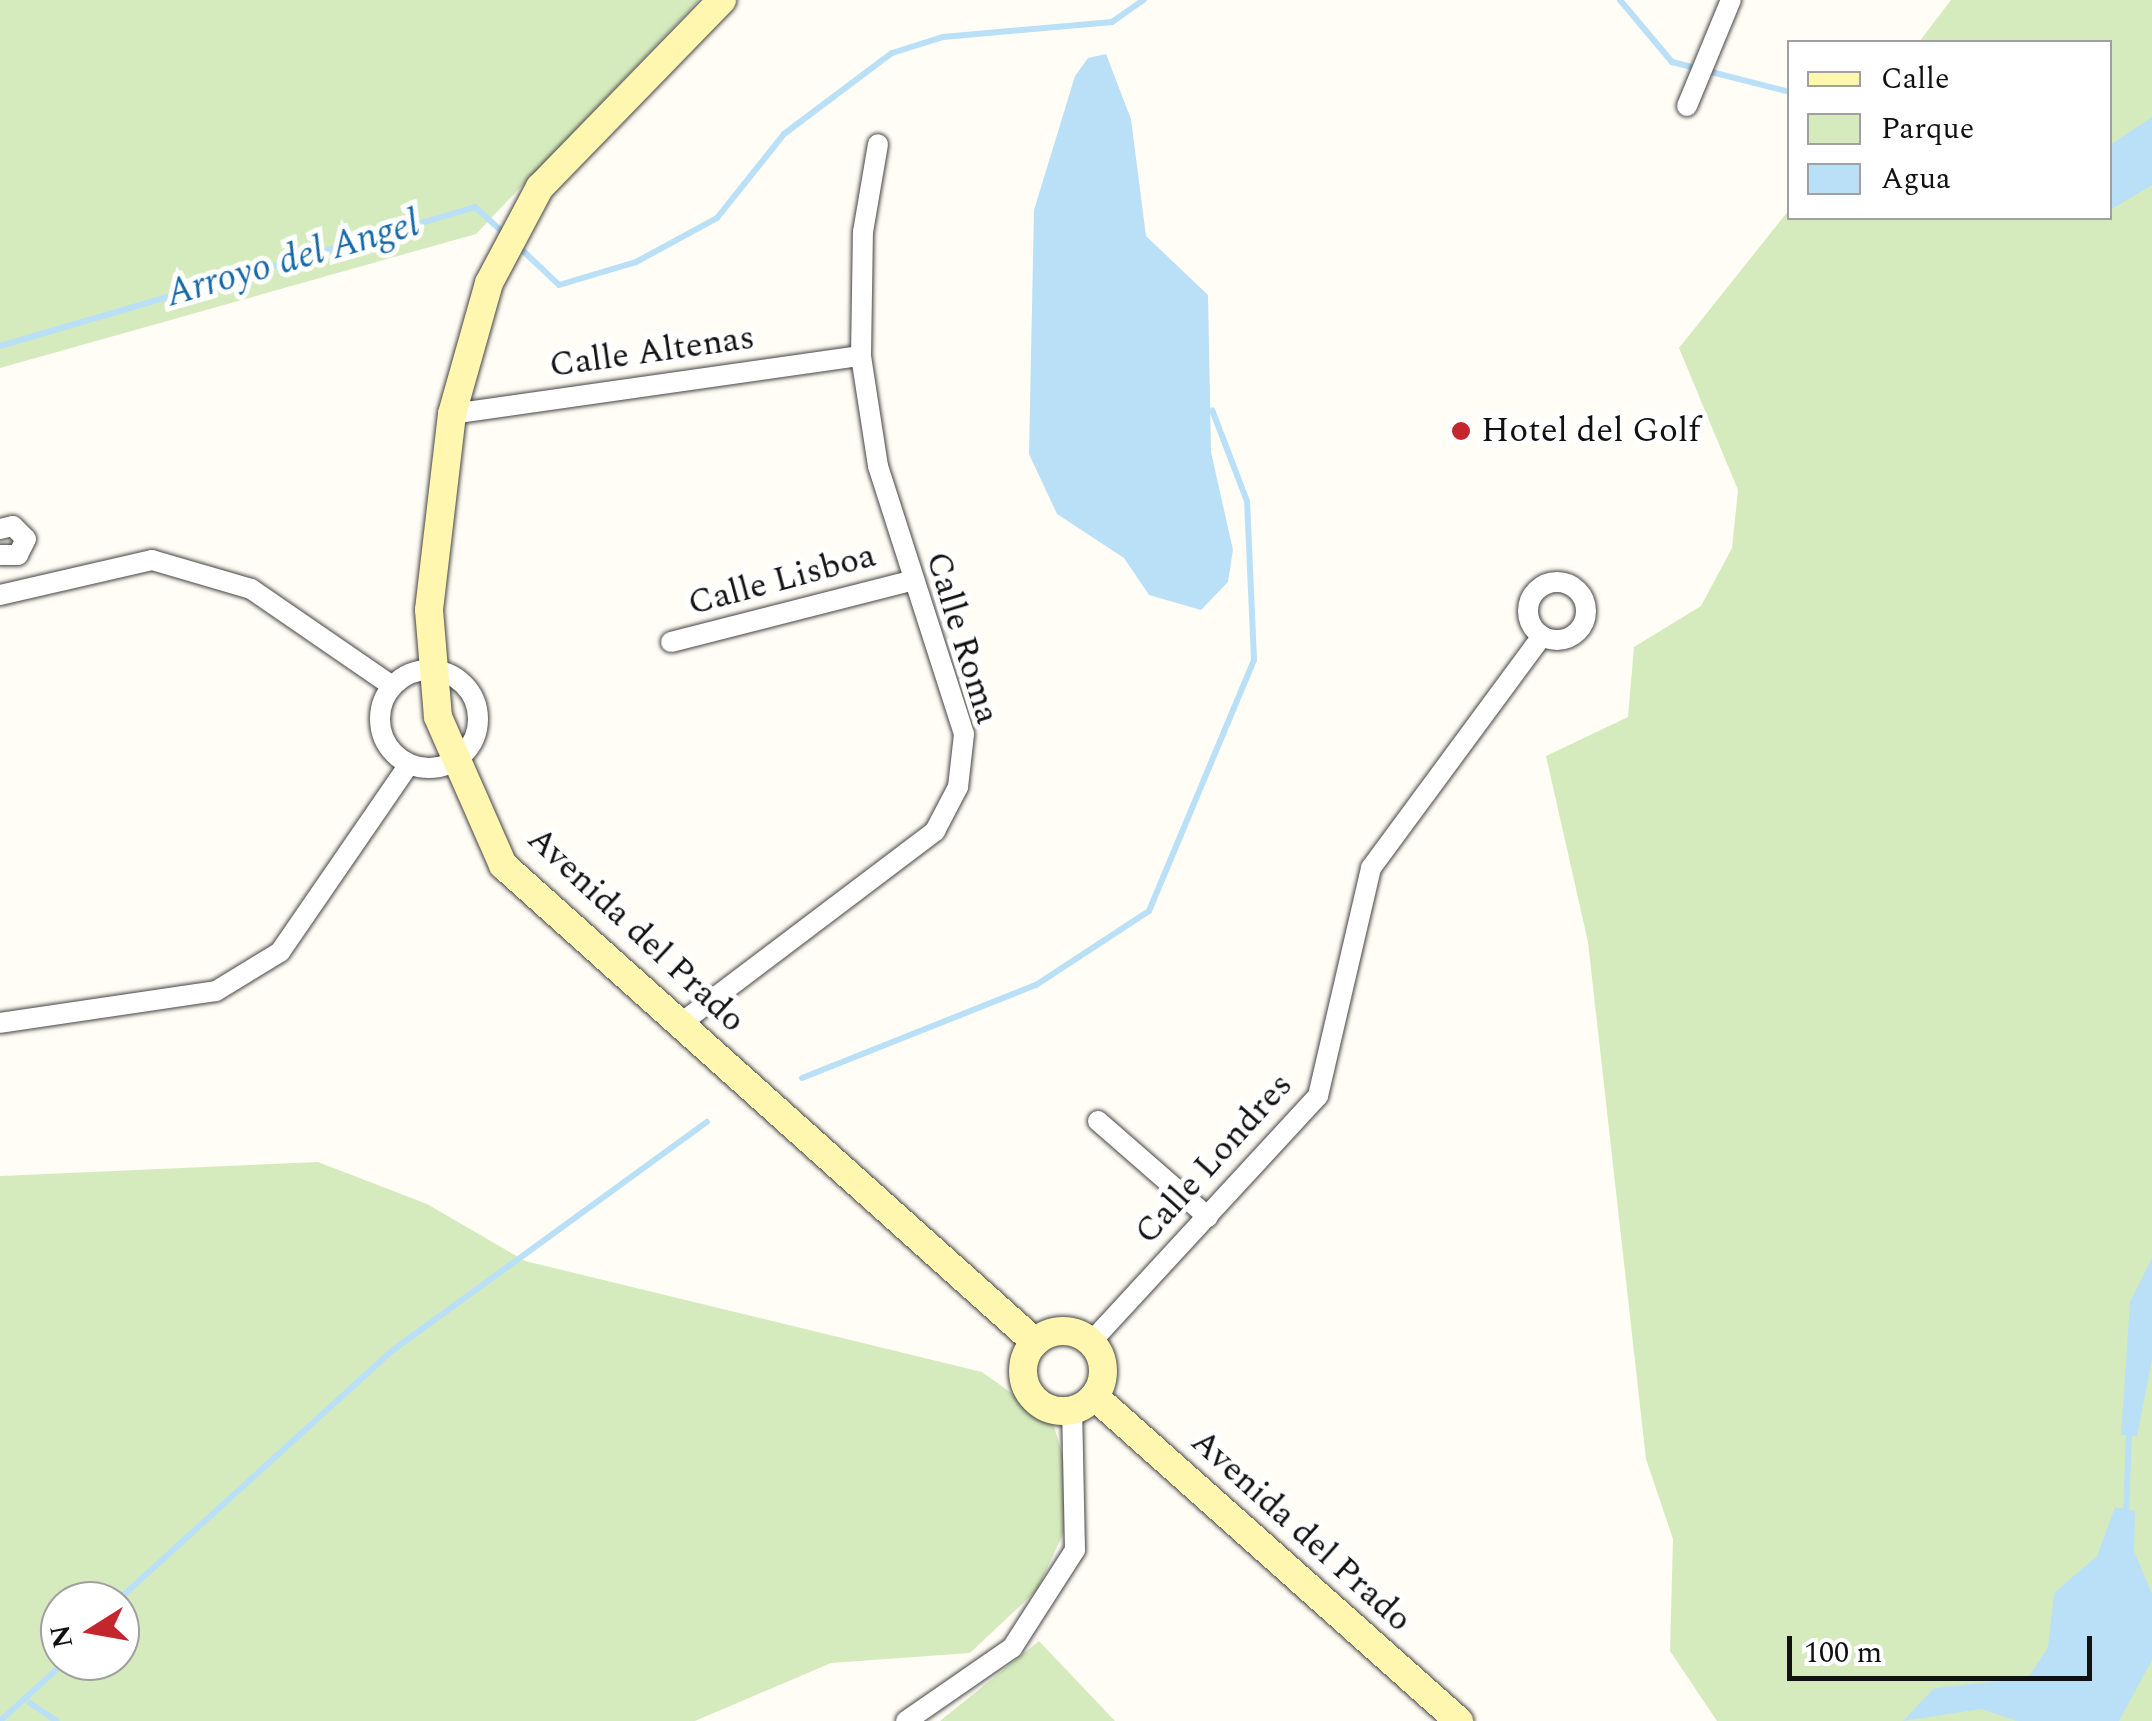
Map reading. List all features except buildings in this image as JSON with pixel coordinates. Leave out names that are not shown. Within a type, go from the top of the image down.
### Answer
[{"type":"street","name":"Avenida del Prado","points":[[722,0],[540,187],[489,283],[452,414],[429,610],[431,670],[451,764],[503,865],[1034,1342]]},
{"type":"street","points":[[1687,106],[1731,0]]},
{"type":"street","name":"Calle Roma","points":[[680,1024],[936,831],[950,802],[964,734],[910,580],[878,466],[862,356],[862,232],[878,144]]},
{"type":"street","name":"Calle Altenas","points":[[452,414],[862,356]]},
{"type":"street","points":[[0,528],[19,528],[26,545],[13,558],[0,555]]},
{"type":"street","points":[[0,595],[152,560],[251,588],[392,686]]},
{"type":"street","name":"Calle Lisboa","points":[[672,642],[910,580]]},
{"type":"street","name":"Calle Londres","points":[[1090,1342],[1318,1096],[1371,868],[1542,636]]},
{"type":"street","points":[[392,686],[431,670],[460,682],[476,709],[473,740],[451,764],[408,764]]},
{"type":"street","points":[[392,686],[381,730],[408,764]]},
{"type":"street","points":[[0,1023],[216,992],[280,952],[408,764]]},
{"type":"street","points":[[1098,1121],[1208,1217]]},
{"type":"street","points":[[906,1721],[1012,1648],[1075,1550],[1083,1404],[1102,1378],[1090,1342],[1062,1331],[1034,1342],[1022,1374],[1027,1391],[1038,1404],[1083,1404]]},
{"type":"street","name":"Avenida del Prado","points":[[1083,1404],[1458,1721]]},
{"type":"green space","points":[[0,0],[699,0],[476,234],[0,368]]},
{"type":"green space","points":[[1951,0],[2152,0],[2152,1721],[1717,1721],[1670,1651],[1673,1539],[1646,1459],[1588,942],[1546,756],[1628,717],[1634,647],[1701,606],[1732,548],[1738,490],[1679,348],[1787,213],[1787,220],[2112,220],[2112,40],[1921,40]]},
{"type":"green space","points":[[318,1162],[427,1204],[525,1261],[982,1372],[1053,1423],[1065,1463],[1064,1532],[1037,1590],[970,1653],[831,1663],[695,1721],[0,1721],[0,1176]]},
{"type":"green space","points":[[1039,1641],[1115,1721],[940,1721],[956,1708]]},
{"type":"water","points":[[1106,54],[1131,119],[1146,236],[1208,295],[1211,452],[1233,550],[1228,582],[1201,610],[1149,595],[1124,558],[1057,514],[1029,454],[1034,210],[1075,76],[1088,58]]},
{"type":"water","points":[[2152,117],[2152,185],[2112,209],[2112,144]]},
{"type":"water","points":[[2152,1258],[2152,1359],[2137,1436],[2121,1435],[2130,1302]]},
{"type":"water","points":[[2115,1507],[2135,1511],[2134,1551],[2152,1594],[2152,1660],[2119,1721],[2017,1721],[1981,1709],[1903,1721],[1934,1688],[2028,1678],[2048,1647],[2054,1593],[2097,1556]]},
{"type":"waterway","points":[[519,247],[559,285],[636,262],[717,218],[784,134],[892,53],[943,37],[1112,22],[1144,0]]},
{"type":"waterway","points":[[1620,0],[1672,62],[1787,91]]},
{"type":"waterway","name":"Arroyo del Angel","points":[[0,346],[475,207],[506,235]]},
{"type":"waterway","points":[[802,1078],[1036,985],[1149,911],[1254,660],[1247,501],[1212,410]]},
{"type":"waterway","points":[[139,1581],[393,1350],[707,1122]]},
{"type":"waterway","points":[[2126,1513],[2129,1431]]},
{"type":"waterway","points":[[0,1721],[44,1681]]},
{"type":"waterway","points":[[30,1703],[57,1721]]},
{"type":"place","name":"Hotel del Golf","points":[[1461,431]]}]
